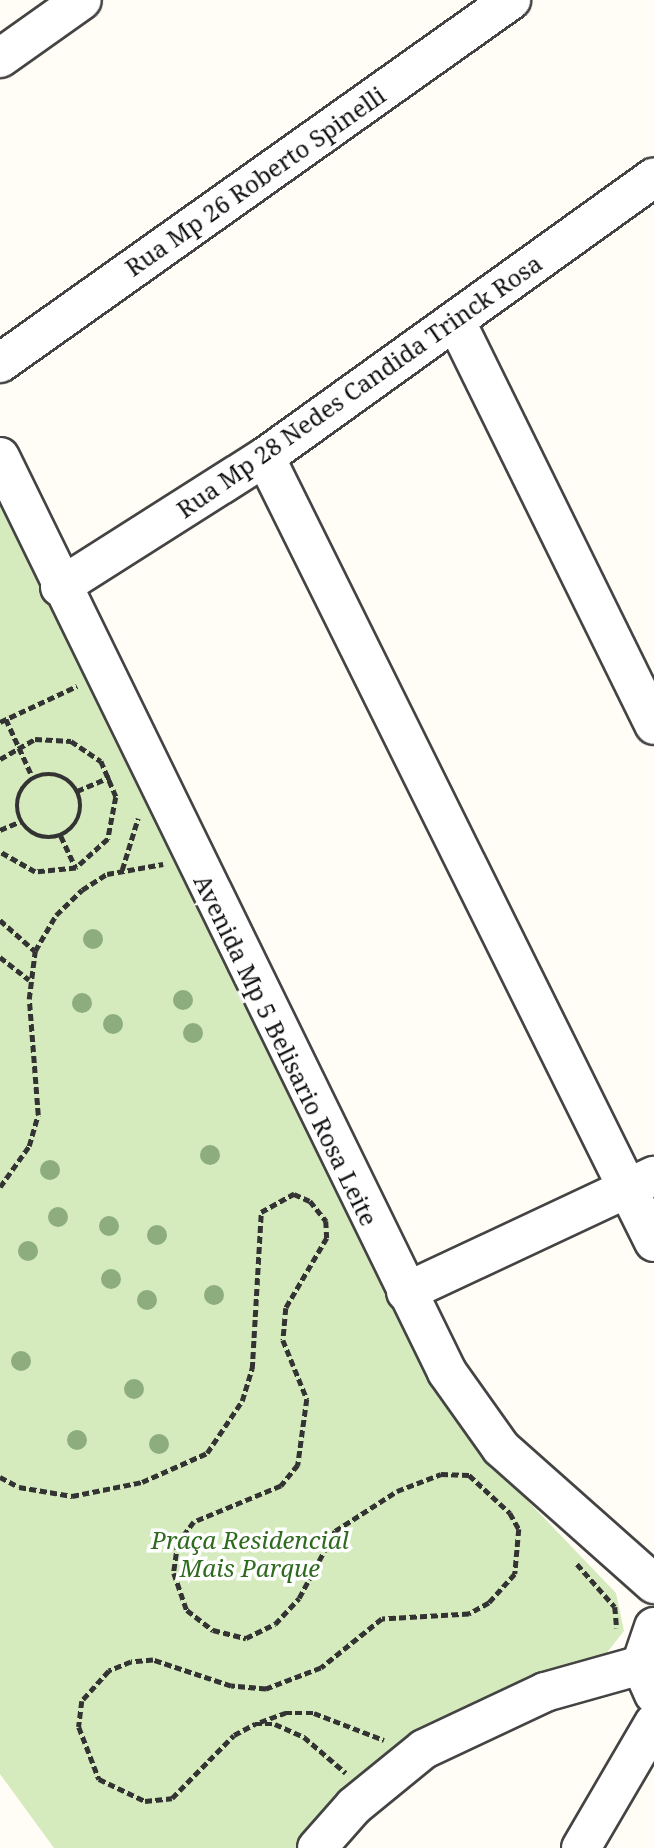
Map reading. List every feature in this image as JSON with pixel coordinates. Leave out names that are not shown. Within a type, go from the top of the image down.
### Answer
[{"type":"street","points":[[0,58],[82,0]]},
{"type":"street","name":"Rua Mp 26 Roberto Spinelli","points":[[0,363],[511,0]]},
{"type":"street","name":"Rua Mp 28 Nedes Candida Trinck Rosa","points":[[60,587],[265,457],[652,184]]},
{"type":"street","points":[[456,322],[654,725]]},
{"type":"street","name":"Avenida Mp 5 Belisario Rosa Leite","points":[[0,457],[60,587],[447,1371],[500,1448],[654,1584]]},
{"type":"street","points":[[265,457],[640,1182],[654,1242]]},
{"type":"street","points":[[406,1292],[640,1182]]},
{"type":"street","points":[[317,1848],[354,1806],[424,1749],[545,1692],[648,1680],[654,1627]]},
{"type":"street","points":[[581,1848],[654,1723]]},
{"type":"path","points":[[0,722],[78,685]]},
{"type":"path","points":[[6,719],[33,778]]},
{"type":"path","points":[[0,759],[18,746],[35,739],[71,741],[101,761],[110,777],[116,797],[111,830],[94,857],[76,868],[35,872],[0,852]]},
{"type":"path","points":[[58,775],[78,791],[81,812],[61,836],[42,838],[21,821],[18,802],[33,778],[58,775]]},
{"type":"path","points":[[78,791],[110,777]]},
{"type":"path","points":[[122,871],[140,805],[146,817]]},
{"type":"path","points":[[0,830],[21,821]]},
{"type":"path","points":[[61,836],[76,868]]},
{"type":"path","points":[[0,1187],[29,1146],[38,1115],[29,981],[35,951],[56,915],[82,890],[122,871],[170,864],[164,852]]},
{"type":"path","points":[[0,920],[35,951]]},
{"type":"path","points":[[0,957],[29,981]]},
{"type":"path","points":[[0,1476],[19,1487],[72,1496],[142,1482],[207,1453],[242,1401],[252,1369],[261,1212],[294,1194],[321,1210],[327,1238],[286,1308],[283,1340],[307,1399],[298,1465],[281,1486],[194,1522],[178,1544],[174,1573],[187,1610],[213,1630],[246,1638],[275,1624],[299,1598],[335,1531],[397,1491],[441,1474],[469,1475],[500,1500],[519,1529],[521,1552],[515,1574],[489,1603],[469,1614],[382,1619],[297,1682],[266,1689],[231,1686],[153,1660],[131,1662],[108,1671],[82,1701],[79,1727],[99,1779],[145,1801],[172,1798],[234,1735],[285,1713],[314,1713],[393,1744]]},
{"type":"path","points":[[506,1496],[523,1512]]},
{"type":"path","points":[[568,1554],[615,1607],[612,1642]]},
{"type":"path","points":[[255,1724],[275,1724],[304,1737],[358,1783]]},
{"type":"green space","name":"Praça Residencial Mais Parque","points":[[0,499],[475,1446],[616,1593],[624,1631],[601,1660],[301,1848],[54,1848],[0,1774]]}]
